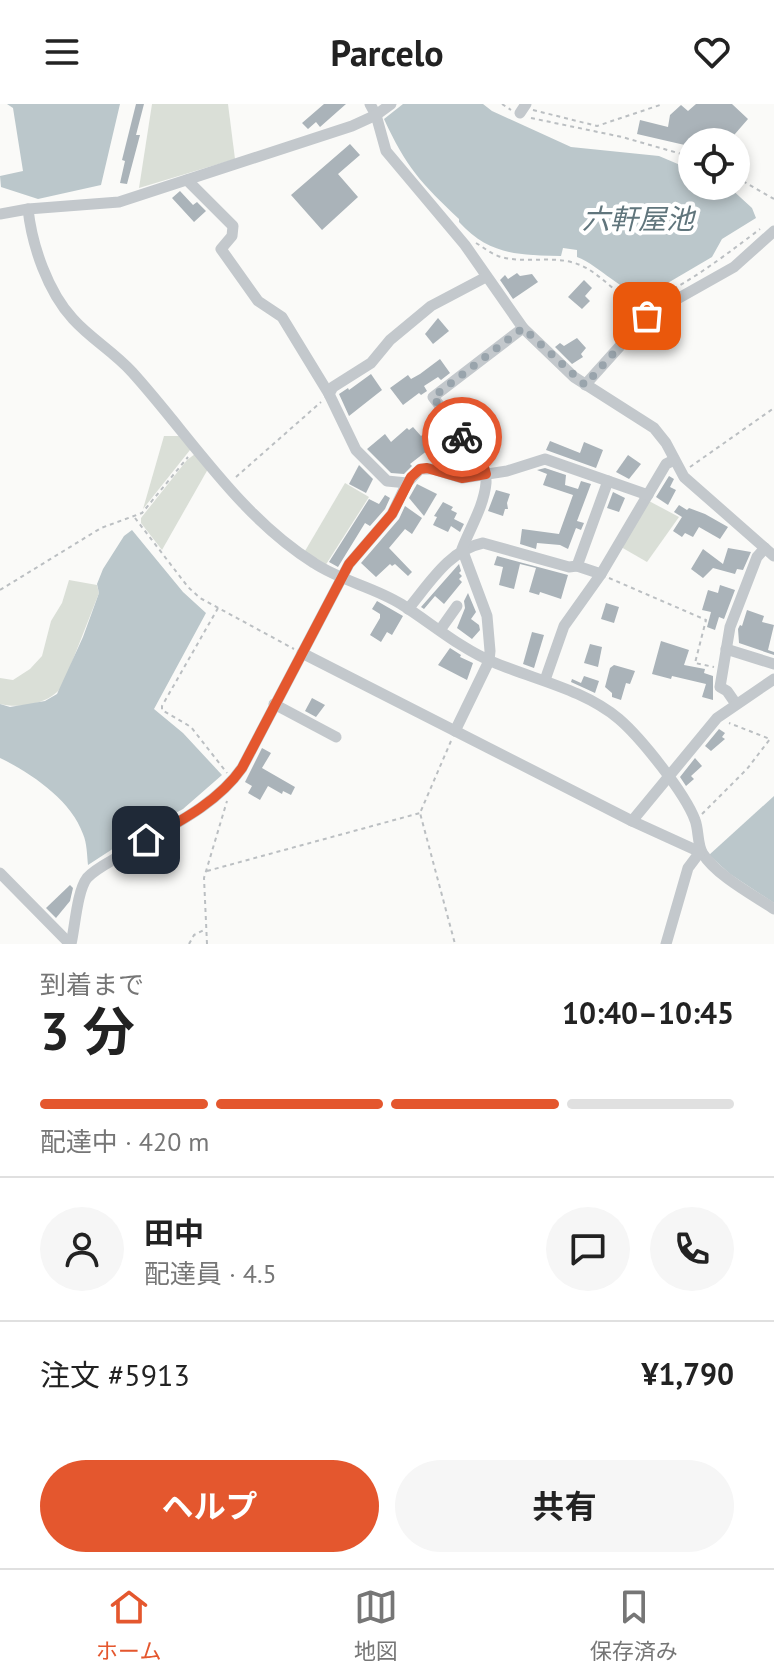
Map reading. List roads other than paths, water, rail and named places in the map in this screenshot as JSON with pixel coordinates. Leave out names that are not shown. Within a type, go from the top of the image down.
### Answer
[{"type":"street","points":[[0,214],[119,202],[352,126],[381,107],[386,151],[458,235],[523,328],[585,385],[654,428],[666,443],[681,473],[769,552],[757,557],[730,627],[720,687],[736,704]]},
{"type":"street","points":[[187,180],[233,226],[232,236],[221,249],[258,301],[282,317],[329,394],[356,450],[387,481],[407,483]]},
{"type":"street","points":[[28,209],[42,261],[58,300],[85,331],[133,373],[226,486],[296,550],[314,564],[386,596],[489,661],[545,680],[599,705],[619,719],[644,746],[685,799],[696,820],[700,852],[688,868],[666,944]]},
{"type":"street","points":[[585,385],[647,316],[734,267],[768,229]]},
{"type":"street","points":[[329,394],[333,387],[371,363],[390,340],[431,306],[486,277]]},
{"type":"street","points":[[408,609],[462,549],[482,504],[486,474],[433,397],[523,328]]},
{"type":"street","points":[[70,944],[80,896],[87,879],[193,814],[232,783],[349,564],[392,514],[407,483],[420,469],[433,469],[462,478],[528,467],[545,459],[648,495]]},
{"type":"street","points":[[545,680],[564,626],[601,574],[666,464],[674,460]]},
{"type":"street","points":[[577,566],[608,481]]},
{"type":"street","points":[[462,549],[483,543],[601,574]]},
{"type":"street","points":[[455,731],[489,661],[487,616],[462,549]]},
{"type":"street","points":[[440,630],[457,606]]},
{"type":"street","points":[[726,649],[774,664]]},
{"type":"street","points":[[302,653],[632,821],[700,852],[712,866],[774,909]]},
{"type":"street","points":[[632,821],[717,718],[774,679]]},
{"type":"street","points":[[274,704],[336,737]]},
{"type":"street","points":[[0,873],[70,944]]},
{"type":"water","points":[[7,104],[120,104],[101,185],[38,199],[1,187],[0,176],[23,171],[13,108]]},
{"type":"water","name":"六軒屋池","points":[[403,104],[483,104],[571,147],[659,156],[678,164],[678,200],[743,200],[752,208],[756,218],[722,239],[712,257],[649,294],[640,294],[577,257],[577,250],[563,248],[561,256],[518,254],[493,247],[470,233],[407,162],[384,119]]},
{"type":"water","points":[[132,530],[183,592],[206,613],[154,709],[183,733],[222,775],[183,809],[88,865],[84,838],[77,822],[60,799],[24,771],[0,758],[0,704],[10,707],[45,701],[57,694],[83,637],[99,593],[97,584],[103,569],[124,536]]},
{"type":"water","points":[[774,796],[774,903],[730,874],[709,855]]}]
